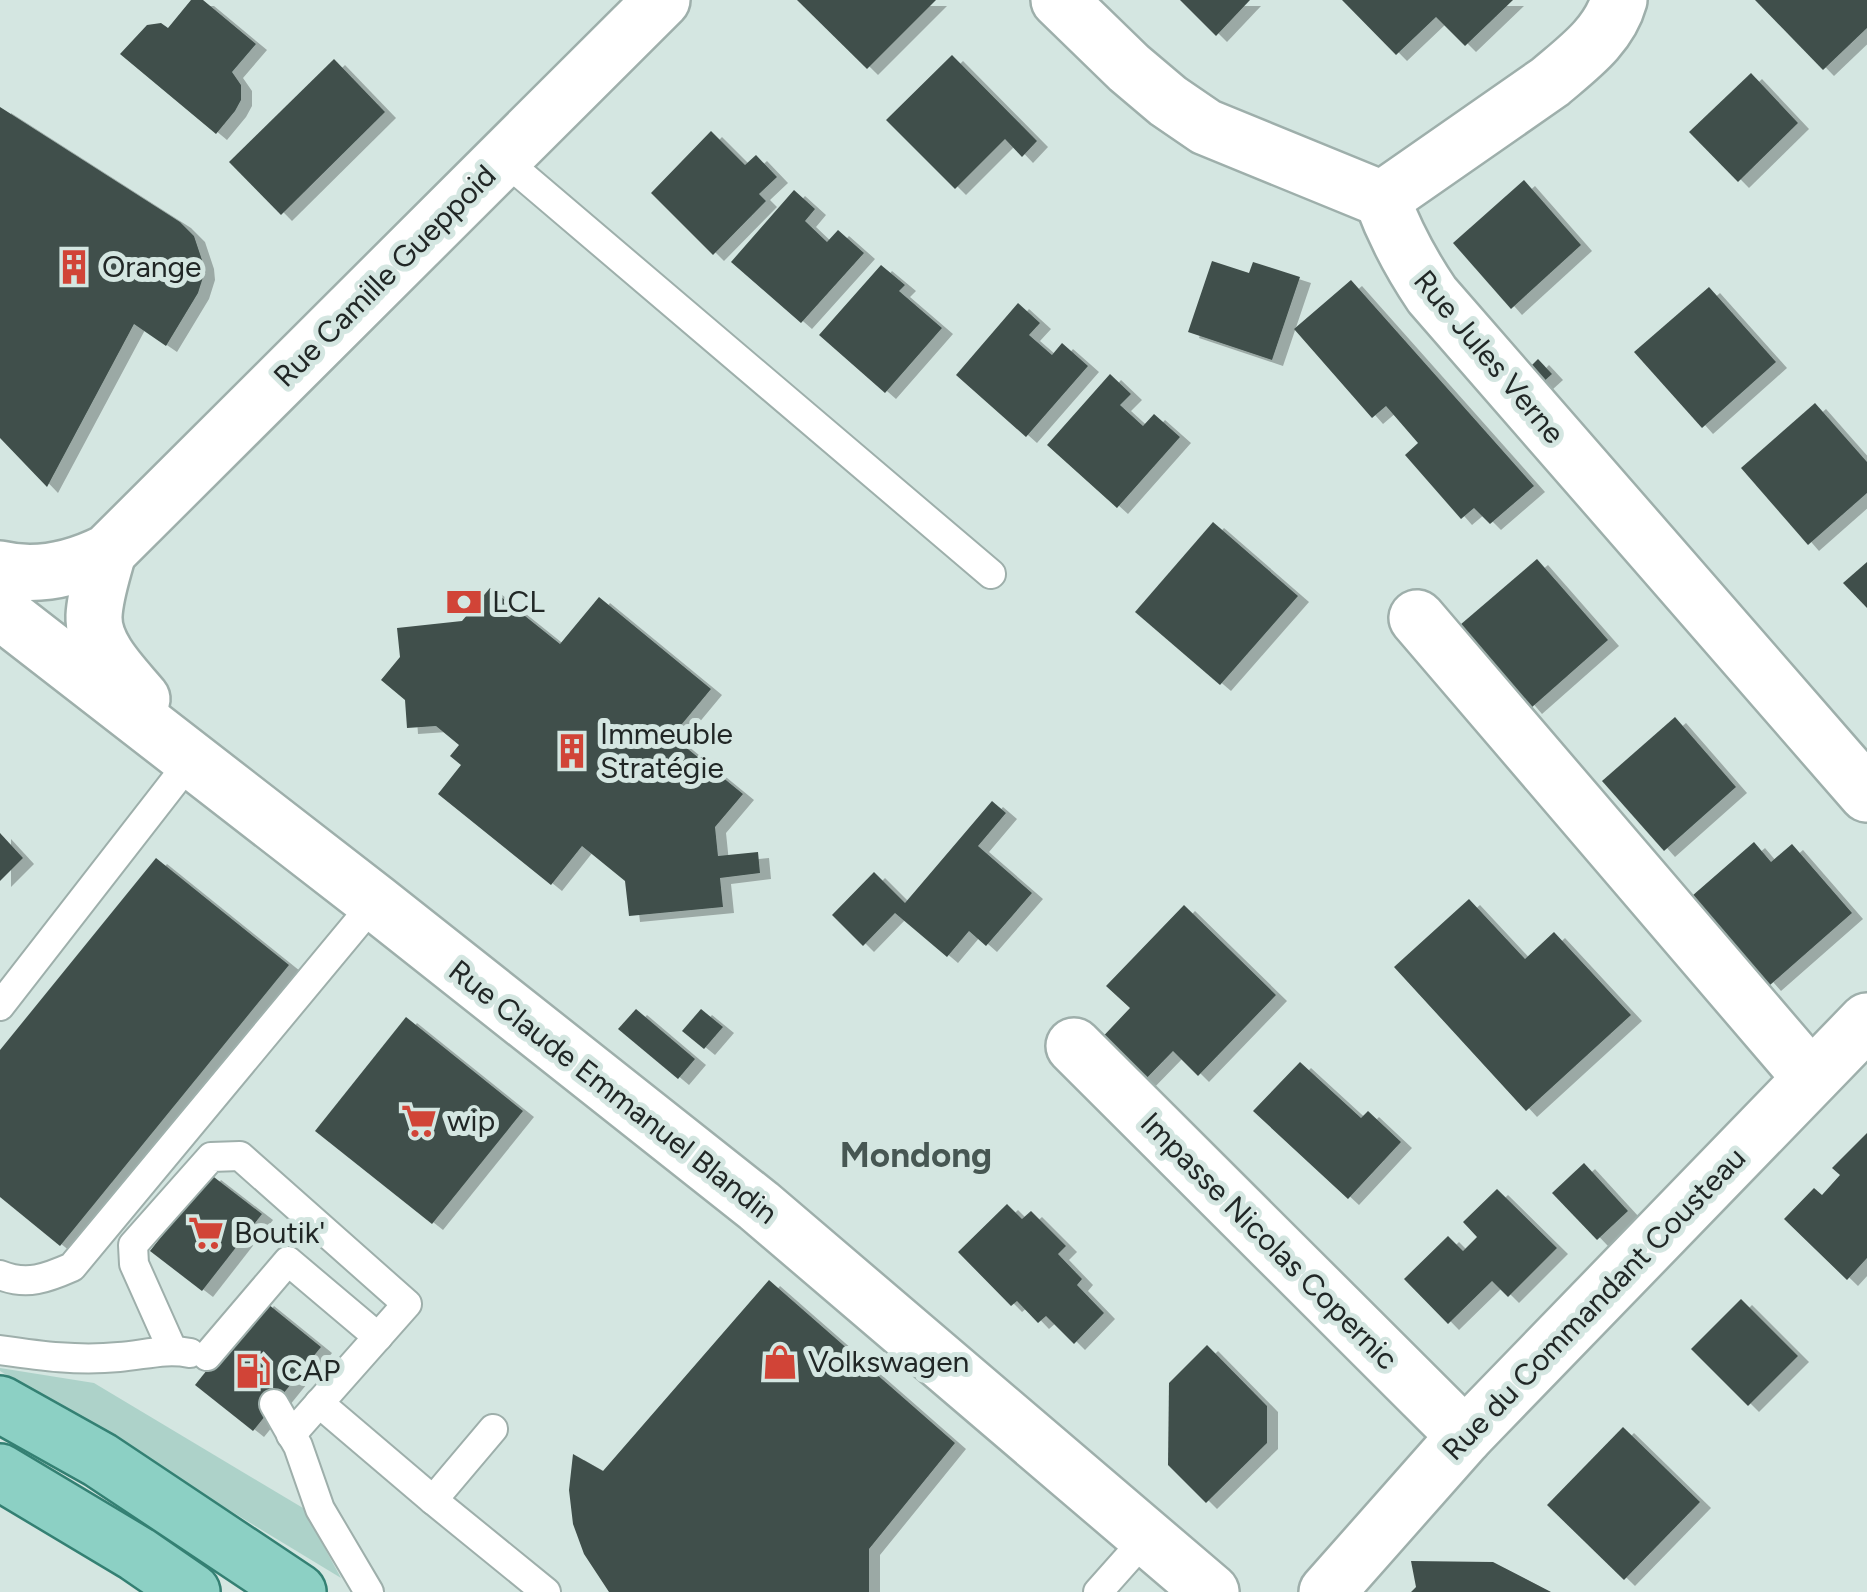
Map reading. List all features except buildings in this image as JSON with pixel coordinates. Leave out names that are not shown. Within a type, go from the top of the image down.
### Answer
[{"type":"main road","points":[[0,1404],[100,1460],[298,1592]]},
{"type":"main road","points":[[0,1472],[137,1554],[192,1592]]},
{"type":"street","name":"Rue Camille Gueppoid","points":[[0,569],[20,574],[45,573],[83,564],[108,552],[662,0]]},
{"type":"street","points":[[1059,0],[1129,68],[1206,127],[1382,199],[1550,82],[1596,42],[1614,18],[1619,0]]},
{"type":"street","name":"Rue Jules Verne","points":[[1382,199],[1395,235],[1432,295],[1867,794]]},
{"type":"street","points":[[108,552],[96,597],[94,620],[99,642],[192,760]]},
{"type":"street","name":"Rue Claude Emmanuel Blandin","points":[[0,611],[759,1206],[1209,1592]]},
{"type":"street","points":[[1417,618],[1812,1078]]},
{"type":"street","name":"Rue du Commandant Cousteau","points":[[1326,1592],[1465,1436],[1867,1021]]},
{"type":"street","name":"Impasse Nicolas Copernic","points":[[1074,1046],[1465,1436]]},
{"type":"lane","points":[[502,158],[991,574]]},
{"type":"lane","points":[[0,1006],[192,760]]},
{"type":"lane","points":[[0,1275],[43,1280],[72,1267],[374,902]]},
{"type":"lane","points":[[172,1349],[134,1264],[133,1245],[211,1157],[240,1156],[407,1304],[291,1435]]},
{"type":"lane","points":[[0,1350],[66,1360],[172,1349],[212,1357],[318,1225]]},
{"type":"lane","points":[[288,1261],[378,1337]]},
{"type":"lane","points":[[319,1403],[546,1592]]},
{"type":"lane","points":[[274,1404],[298,1446],[320,1510],[369,1592]]},
{"type":"lane","points":[[434,1500],[493,1429]]},
{"type":"lane","points":[[1098,1592],[1146,1538]]},
{"type":"green space","points":[[0,1371],[94,1383],[303,1508],[341,1578]]},
{"type":"place","name":"Orange","points":[[74,267]]},
{"type":"place","name":"LCL","points":[[464,602]]},
{"type":"place","name":"Immeuble Stratégie","points":[[572,751]]},
{"type":"place","name":"wip","points":[[419,1121]]},
{"type":"place","name":"Boutik'","points":[[206,1233]]},
{"type":"place","name":"Volkswagen","points":[[780,1362]]},
{"type":"place","name":"CAP","points":[[253,1371]]},
{"type":"district","name":"Mondong","points":[[916,1155]]}]
